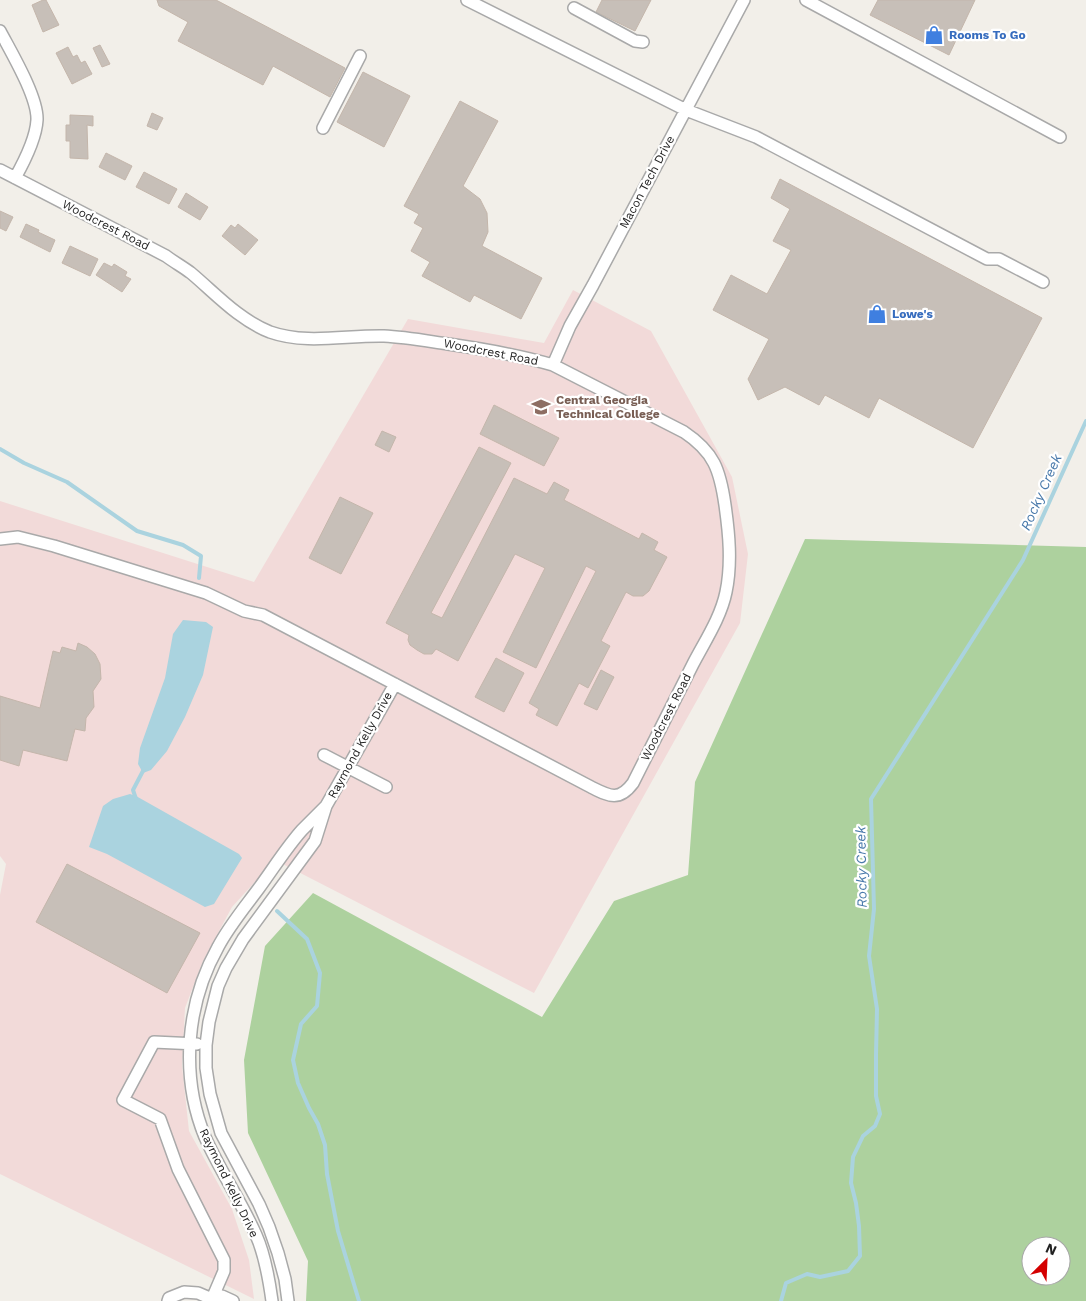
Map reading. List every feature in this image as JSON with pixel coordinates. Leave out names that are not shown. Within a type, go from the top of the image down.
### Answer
[{"type":"street","points":[[467,0],[686,110],[756,137],[987,259],[999,259],[1043,282]]},
{"type":"street","name":"Macon Tech Drive","points":[[553,365],[570,326],[744,0]]},
{"type":"street","points":[[806,0],[1060,137]]},
{"type":"street","points":[[574,8],[635,41],[643,42]]},
{"type":"street","points":[[0,30],[29,87],[36,109],[37,120],[35,130],[25,158],[15,178]]},
{"type":"street","points":[[323,128],[360,56]]},
{"type":"street","name":"Woodcrest Road","points":[[0,170],[166,256],[190,273],[242,317],[272,332],[287,337],[306,339],[383,336],[416,339],[497,351],[553,365],[684,432],[707,451],[716,464],[722,482],[728,522],[730,566],[726,594],[714,624],[633,783],[627,790],[614,796],[606,794],[395,684]]},
{"type":"street","points":[[0,538],[18,536],[206,593],[244,611],[263,615],[395,684]]},
{"type":"street","name":"Raymond Kelly Drive","points":[[288,1301],[285,1279],[269,1227],[259,1204],[221,1133],[210,1094],[206,1068],[209,1022],[218,986],[226,968],[242,939],[315,841],[326,806],[395,684]]},
{"type":"street","points":[[324,755],[386,787]]},
{"type":"street","name":"Raymond Kelly Drive","points":[[272,1301],[263,1256],[257,1237],[200,1124],[192,1089],[190,1068],[191,1021],[208,966],[219,944],[301,831],[326,806]]},
{"type":"street","points":[[206,1045],[154,1042],[123,1100],[160,1119],[178,1169],[224,1260],[224,1271],[212,1300]]},
{"type":"street","points":[[168,1301],[169,1298],[184,1292],[198,1294],[212,1300],[222,1296],[233,1301]]},
{"type":"shaded area","points":[[573,290],[651,331],[732,477],[748,554],[740,623],[534,993],[275,860],[232,907],[203,961],[185,1008],[182,1066],[189,1131],[232,1209],[249,1260],[254,1299],[0,1174],[0,895],[6,864],[0,856],[0,501],[254,582],[408,319],[544,343]]},
{"type":"green space","points":[[805,539],[1086,547],[1086,1301],[306,1301],[308,1261],[248,1133],[244,1060],[265,946],[313,893],[542,1017],[614,901],[688,875],[695,782]]},
{"type":"water","points":[[183,620],[206,622],[213,627],[203,675],[185,717],[167,751],[151,770],[143,773],[138,764],[140,748],[165,678],[173,634]]},
{"type":"water","points":[[130,794],[239,854],[242,858],[214,904],[205,907],[107,854],[89,847],[103,806],[113,799]]},
{"type":"building","points":[[46,0],[59,25],[43,32],[32,5]]},
{"type":"building","points":[[157,0],[216,0],[345,68],[330,97],[273,66],[263,85],[178,41],[188,22],[159,6]]},
{"type":"building","points":[[602,0],[651,0],[635,31],[596,12]]},
{"type":"building","name":"Rooms To Go","points":[[878,0],[975,0],[949,55],[870,15]]},
{"type":"building","points":[[100,45],[110,64],[102,67],[93,48]]},
{"type":"building","points":[[68,47],[73,57],[77,55],[81,63],[85,61],[92,74],[72,84],[56,53]]},
{"type":"building","points":[[363,72],[410,96],[384,147],[337,122]]},
{"type":"building","points":[[460,101],[498,121],[463,186],[480,199],[487,213],[488,232],[482,246],[542,278],[521,319],[474,295],[470,302],[422,276],[430,262],[411,251],[423,228],[414,223],[419,214],[404,206]]},
{"type":"building","points":[[152,113],[163,118],[157,130],[147,126]]},
{"type":"building","points":[[70,115],[93,116],[93,126],[87,125],[88,159],[70,158],[70,141],[66,141],[66,125],[70,125]]},
{"type":"building","points":[[106,153],[132,166],[125,180],[99,167]]},
{"type":"building","points":[[144,172],[177,189],[169,204],[136,187]]},
{"type":"building","name":"Lowe's","points":[[780,179],[1042,318],[973,448],[879,398],[869,418],[825,395],[819,405],[785,387],[758,400],[748,379],[769,339],[713,310],[731,275],[767,294],[791,250],[773,241],[790,209],[771,198]]},
{"type":"building","points":[[186,193],[208,207],[200,220],[178,207]]},
{"type":"building","points":[[0,211],[13,217],[6,231],[0,228]]},
{"type":"building","points":[[26,224],[55,240],[50,252],[20,237]]},
{"type":"building","points":[[238,224],[258,240],[245,255],[222,236],[231,225],[235,228]]},
{"type":"building","points":[[70,246],[98,259],[90,276],[62,263]]},
{"type":"building","points":[[104,263],[112,267],[114,264],[127,272],[125,276],[131,279],[122,292],[96,275]]},
{"type":"building","points":[[494,405],[559,438],[544,466],[480,434]]},
{"type":"building","points":[[382,431],[396,437],[389,452],[375,445]]},
{"type":"building","points":[[479,447],[511,463],[431,613],[442,618],[514,478],[547,494],[554,482],[569,490],[564,500],[639,539],[642,533],[658,542],[654,550],[667,557],[649,591],[643,596],[633,596],[626,592],[601,641],[610,646],[588,688],[579,683],[557,726],[536,715],[539,709],[529,703],[596,571],[586,566],[536,668],[503,652],[545,568],[515,554],[458,661],[436,649],[432,654],[424,654],[410,645],[409,635],[386,623]]},
{"type":"building","points":[[340,497],[373,513],[341,574],[309,558]]},
{"type":"building","points":[[78,643],[87,647],[95,654],[100,664],[101,679],[93,691],[94,707],[86,718],[85,731],[75,729],[67,761],[23,750],[19,766],[0,760],[0,696],[40,708],[53,651],[60,653],[62,647],[76,651]]},
{"type":"building","points":[[496,658],[524,673],[504,712],[475,697]]},
{"type":"building","points":[[601,670],[614,677],[597,710],[584,704]]},
{"type":"building","points":[[67,864],[200,933],[167,993],[36,922]]},
{"type":"waterway","name":"Rocky Creek","points":[[781,1301],[786,1283],[807,1274],[820,1277],[848,1271],[860,1256],[859,1226],[851,1183],[853,1157],[863,1136],[875,1126],[880,1114],[876,1096],[877,1009],[869,956],[874,909],[871,799],[1023,560],[1086,421]]},
{"type":"waterway","points":[[0,449],[24,463],[67,482],[137,531],[183,545],[201,556],[199,578]]},
{"type":"waterway","points":[[136,799],[133,790],[144,769]]},
{"type":"waterway","points":[[277,911],[307,939],[320,973],[317,1006],[301,1024],[293,1060],[298,1083],[318,1124],[325,1145],[327,1174],[338,1231],[359,1301]]},
{"type":"place","name":"Rooms To Go","points":[[934,35]]},
{"type":"place","name":"Lowe's","points":[[877,314]]},
{"type":"place","name":"Central Georgia Technical College","points":[[541,407]]}]
